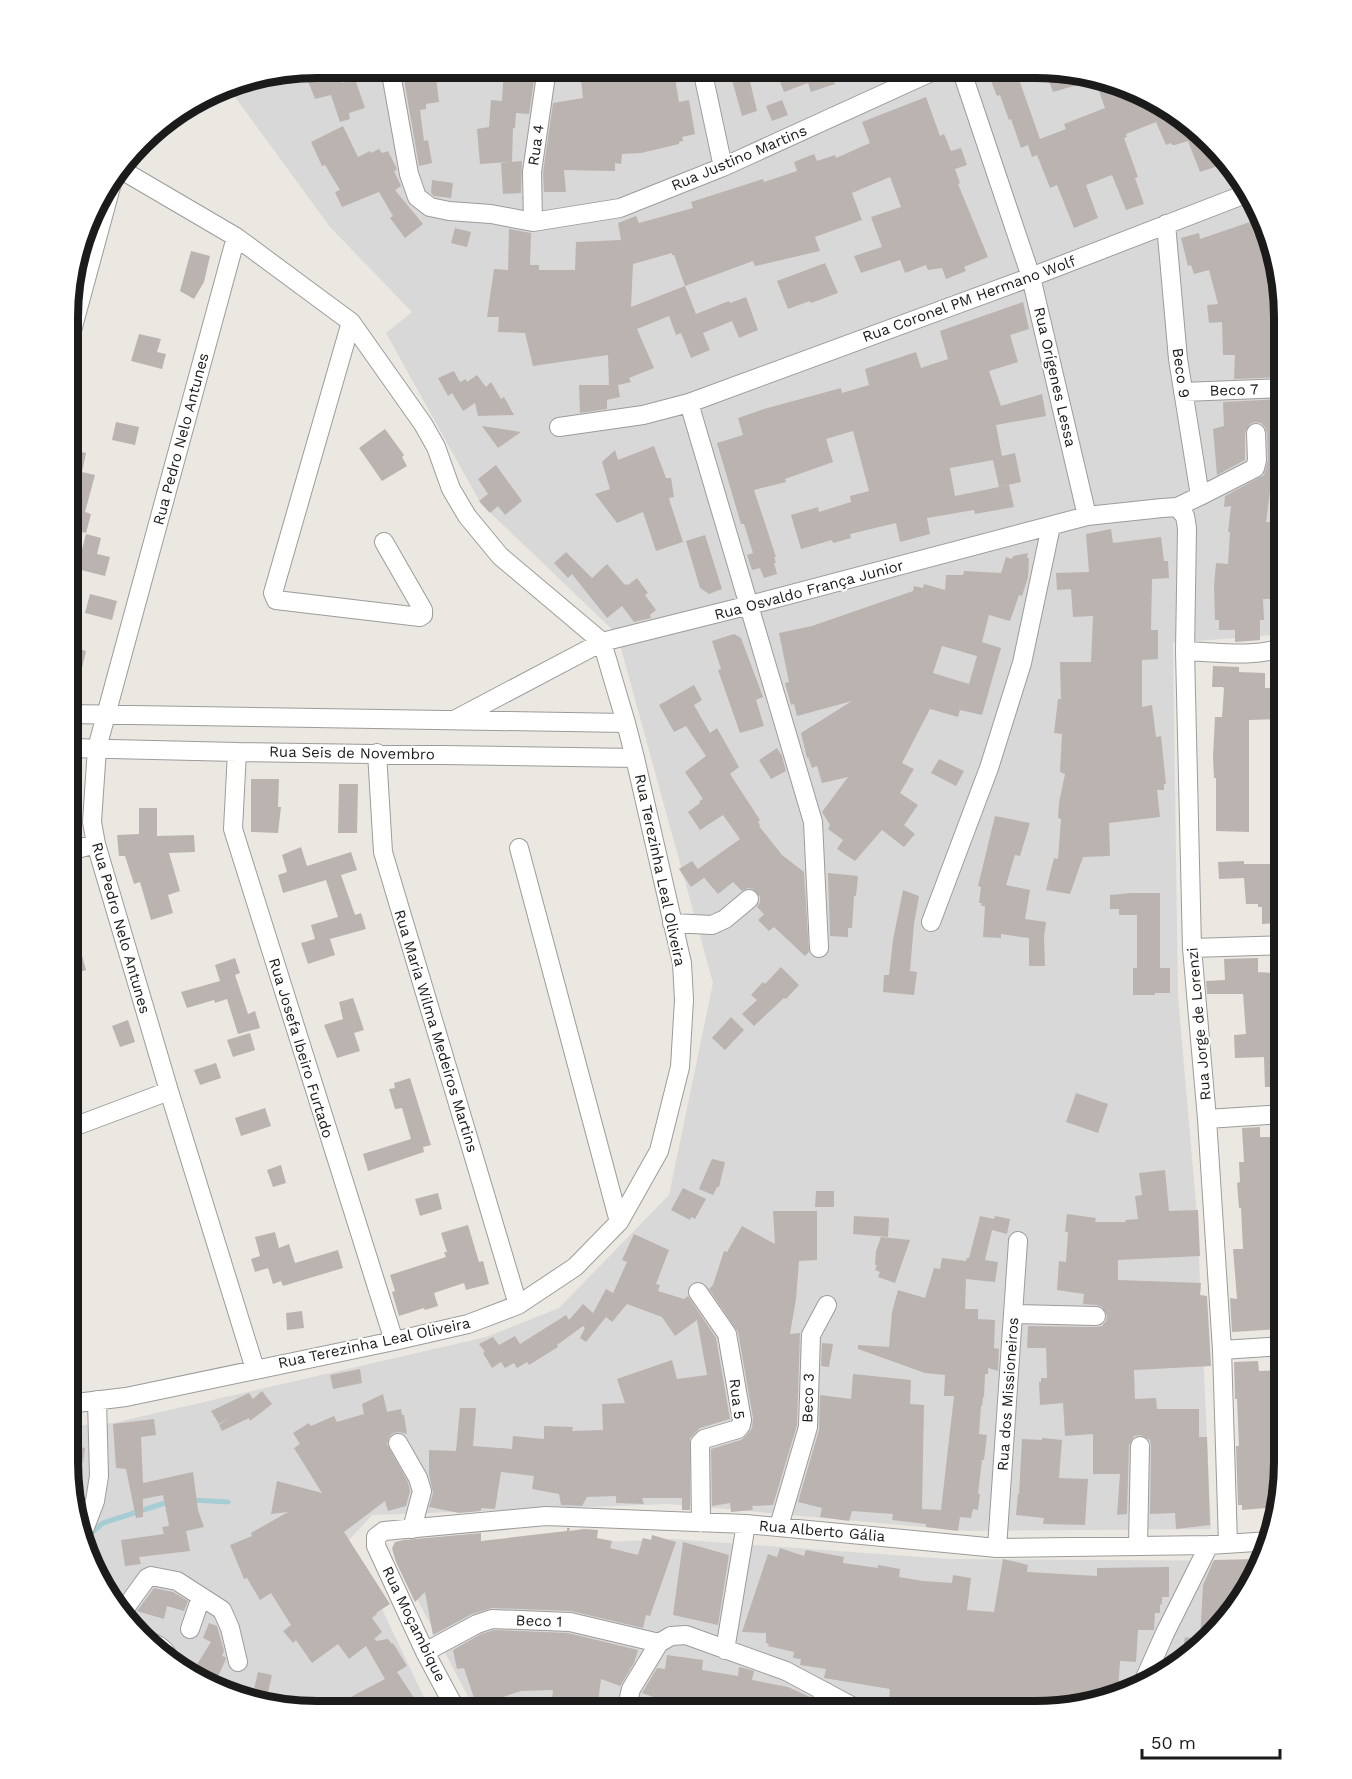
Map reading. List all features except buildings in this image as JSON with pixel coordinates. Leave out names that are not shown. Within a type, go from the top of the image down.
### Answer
[{"type":"street","name":"Rua Justino Martins","points":[[392,78],[409,174],[417,197],[430,207],[449,211],[491,214],[533,222],[620,208],[723,167],[918,78]]},
{"type":"street","name":"Rua 4","points":[[533,222],[532,171],[546,78]]},
{"type":"street","points":[[704,78],[723,167]]},
{"type":"street","name":"Rua Orígenes Lessa","points":[[964,78],[1031,277],[1087,516]]},
{"type":"street","points":[[126,173],[236,237],[351,322],[423,424],[436,447],[451,489],[467,516],[500,556],[602,642]]},
{"type":"street","name":"Rua Coronel PM Hermano Wolf","points":[[559,427],[643,415],[689,403],[1031,277],[1241,196]]},
{"type":"street","points":[[79,306],[106,205]]},
{"type":"street","name":"Beco 9","points":[[1166,224],[1178,358],[1200,496]]},
{"type":"street","name":"Rua Pedro Nelo Antunes","points":[[236,237],[97,748],[92,822],[96,844],[169,1090],[255,1369]]},
{"type":"street","points":[[351,322],[273,593],[276,600],[420,617],[423,615],[423,610],[384,542]]},
{"type":"street","name":"Beco 7","points":[[1183,392],[1274,388]]},
{"type":"street","points":[[689,403],[813,822],[819,948]]},
{"type":"street","points":[[1178,507],[1255,468],[1256,434]]},
{"type":"street","name":"Rua Osvaldo França Junior","points":[[456,719],[602,642],[750,606],[1087,516],[1178,507]]},
{"type":"street","name":"Rua Jorge de Lorenzi","points":[[1178,507],[1185,516],[1187,528],[1185,651],[1192,948],[1222,1350],[1228,1543]]},
{"type":"street","points":[[931,922],[989,768],[1022,663],[1051,526]]},
{"type":"street","name":"Rua Terezinha Leal Oliveira","points":[[78,1403],[126,1397],[468,1324],[518,1305],[575,1267],[619,1222],[659,1150],[680,1066],[684,1000],[682,963],[635,758],[602,642]]},
{"type":"street","points":[[1185,651],[1256,653],[1274,651]]},
{"type":"street","points":[[78,714],[626,723]]},
{"type":"street","name":"Rua Seis de Novembro","points":[[78,748],[635,758]]},
{"type":"street","name":"Rua Josefa Ibeiro Furtado","points":[[237,752],[232,829],[394,1341]]},
{"type":"street","name":"Rua Maria Wilma Medeiros Martins","points":[[377,753],[382,852],[518,1305]]},
{"type":"street","points":[[78,849],[96,844]]},
{"type":"street","points":[[519,848],[619,1222]]},
{"type":"street","points":[[672,923],[712,926],[725,919],[749,899]]},
{"type":"street","points":[[1192,948],[1274,945]]},
{"type":"street","points":[[78,1125],[169,1090]]},
{"type":"street","points":[[1206,1119],[1274,1115]]},
{"type":"street","name":"Rua dos Missioneiros","points":[[997,1548],[1018,1241]]},
{"type":"street","name":"Rua 5","points":[[698,1292],[727,1334],[742,1420],[738,1429],[704,1439],[700,1443],[701,1523]]},
{"type":"street","name":"Beco 3","points":[[779,1526],[808,1427],[811,1335],[827,1305]]},
{"type":"street","points":[[1013,1314],[1096,1316]]},
{"type":"street","points":[[1222,1350],[1274,1347]]},
{"type":"street","points":[[86,1524],[95,1502],[99,1476],[97,1400]]},
{"type":"street","points":[[398,1443],[418,1478],[422,1491],[412,1529]]},
{"type":"street","points":[[1138,1546],[1140,1446]]},
{"type":"street","name":"Rua Alberto Gália","points":[[376,1538],[384,1531],[546,1516],[779,1526],[997,1548],[1209,1545],[1260,1542]]},
{"type":"street","points":[[725,1650],[746,1524]]},
{"type":"street","name":"Rua Moçambique","points":[[376,1538],[376,1546],[425,1652],[451,1701]]},
{"type":"street","points":[[1147,1673],[1209,1545]]},
{"type":"street","points":[[126,1606],[147,1578],[151,1576],[177,1581],[222,1610],[230,1628],[238,1662]]},
{"type":"street","points":[[190,1629],[201,1597]]},
{"type":"street","name":"Beco 1","points":[[425,1652],[477,1624],[492,1619],[570,1622],[659,1642]]},
{"type":"street","points":[[628,1701],[631,1689],[659,1642],[671,1636],[686,1635],[786,1671],[843,1701]]},
{"type":"street","points":[[821,1701],[826,1692]]},
{"type":"shaded area","points":[[317,78],[1035,78],[1066,80],[1097,86],[1126,96],[1168,118],[1193,137],[1215,159],[1234,184],[1256,226],[1266,255],[1272,286],[1274,317],[1274,634],[1173,643],[1178,996],[1197,1216],[1211,1529],[967,1531],[669,1504],[372,1515],[349,1540],[426,1701],[286,1699],[240,1688],[211,1676],[172,1652],[137,1620],[118,1595],[96,1553],[86,1524],[80,1493],[78,1425],[113,1423],[486,1337],[559,1308],[669,1195],[713,983],[617,634],[481,504],[386,333],[412,312],[330,227],[233,94],[255,86],[286,80]]},
{"type":"shaded area","points":[[672,1539],[948,1559],[1252,1561],[1234,1595],[1215,1620],[1193,1642],[1168,1661],[1126,1683],[1097,1693],[1066,1699],[1035,1701],[470,1701],[392,1551]]},
{"type":"waterway","points":[[192,1500],[228,1502]]},
{"type":"waterway","points":[[90,1535],[103,1523],[171,1501]]}]
